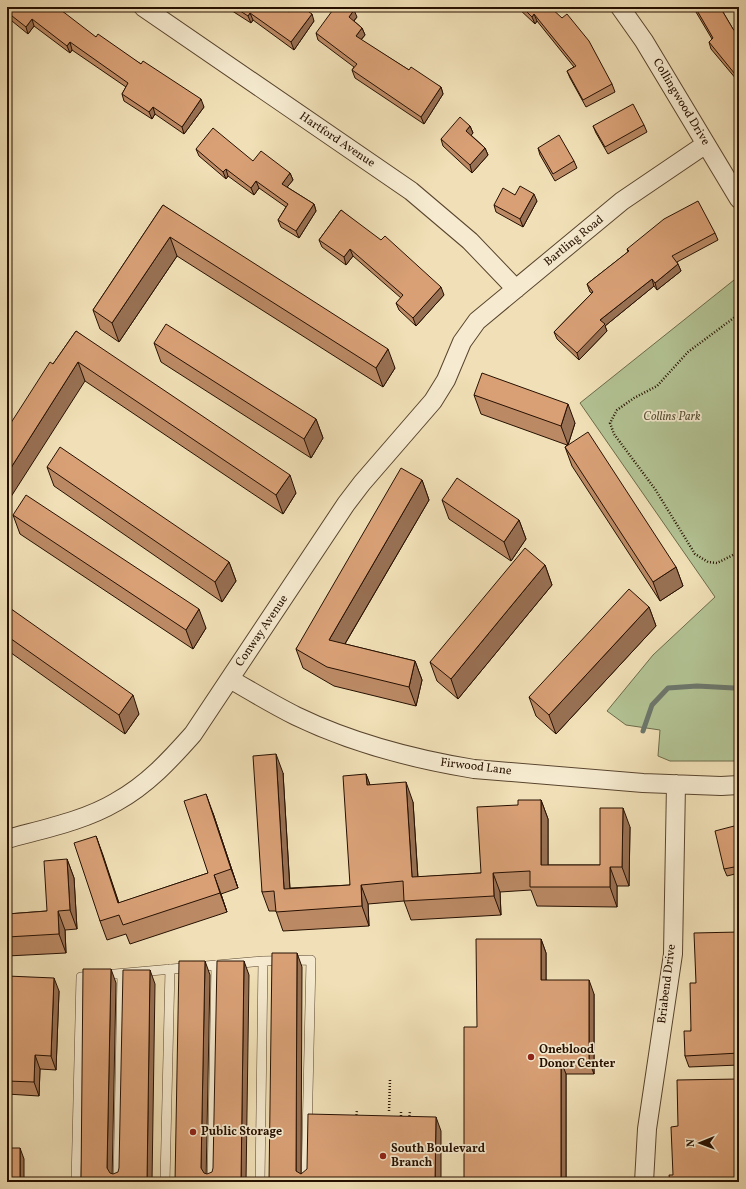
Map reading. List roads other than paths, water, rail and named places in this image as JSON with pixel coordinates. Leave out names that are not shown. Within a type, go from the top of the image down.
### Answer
[{"type":"street","name":"Hartford Avenue","points":[[143,7],[411,191],[466,236],[516,289]]},
{"type":"street","name":"Collingwood Drive","points":[[620,7],[644,41],[739,199]]},
{"type":"street","name":"Bartling Road","points":[[458,353],[462,342],[477,321],[496,304],[622,202],[706,144]]},
{"type":"street","name":"Conway Avenue","points":[[7,839],[86,816],[116,803],[139,788],[168,762],[193,734],[346,504],[362,483],[433,402],[446,380],[458,353]]},
{"type":"street","name":"Firwood Lane","points":[[230,679],[296,716],[344,736],[396,753],[474,769],[676,784],[739,785]]},
{"type":"street","name":"Briabend Drive","points":[[644,1182],[647,1129],[673,954],[676,784]]},
{"type":"lane","points":[[76,1182],[81,977],[263,961],[311,960],[306,1182]]},
{"type":"lane","points":[[260,1182],[263,961]]},
{"type":"lane","points":[[212,1182],[216,965]]},
{"type":"lane","points":[[165,1182],[170,969]]},
{"type":"lane","points":[[118,1182],[122,974]]},
{"type":"waterway","points":[[643,731],[652,705],[668,688],[697,686],[734,688],[739,686]]},
{"type":"place","name":"Oneblood Donor Center","points":[[531,1057]]},
{"type":"place","name":"Public Storage","points":[[193,1132]]},
{"type":"place","name":"South Boulevard Branch","points":[[383,1156]]},
{"type":"park label","name":"Collins Park","points":[[672,417]]}]
